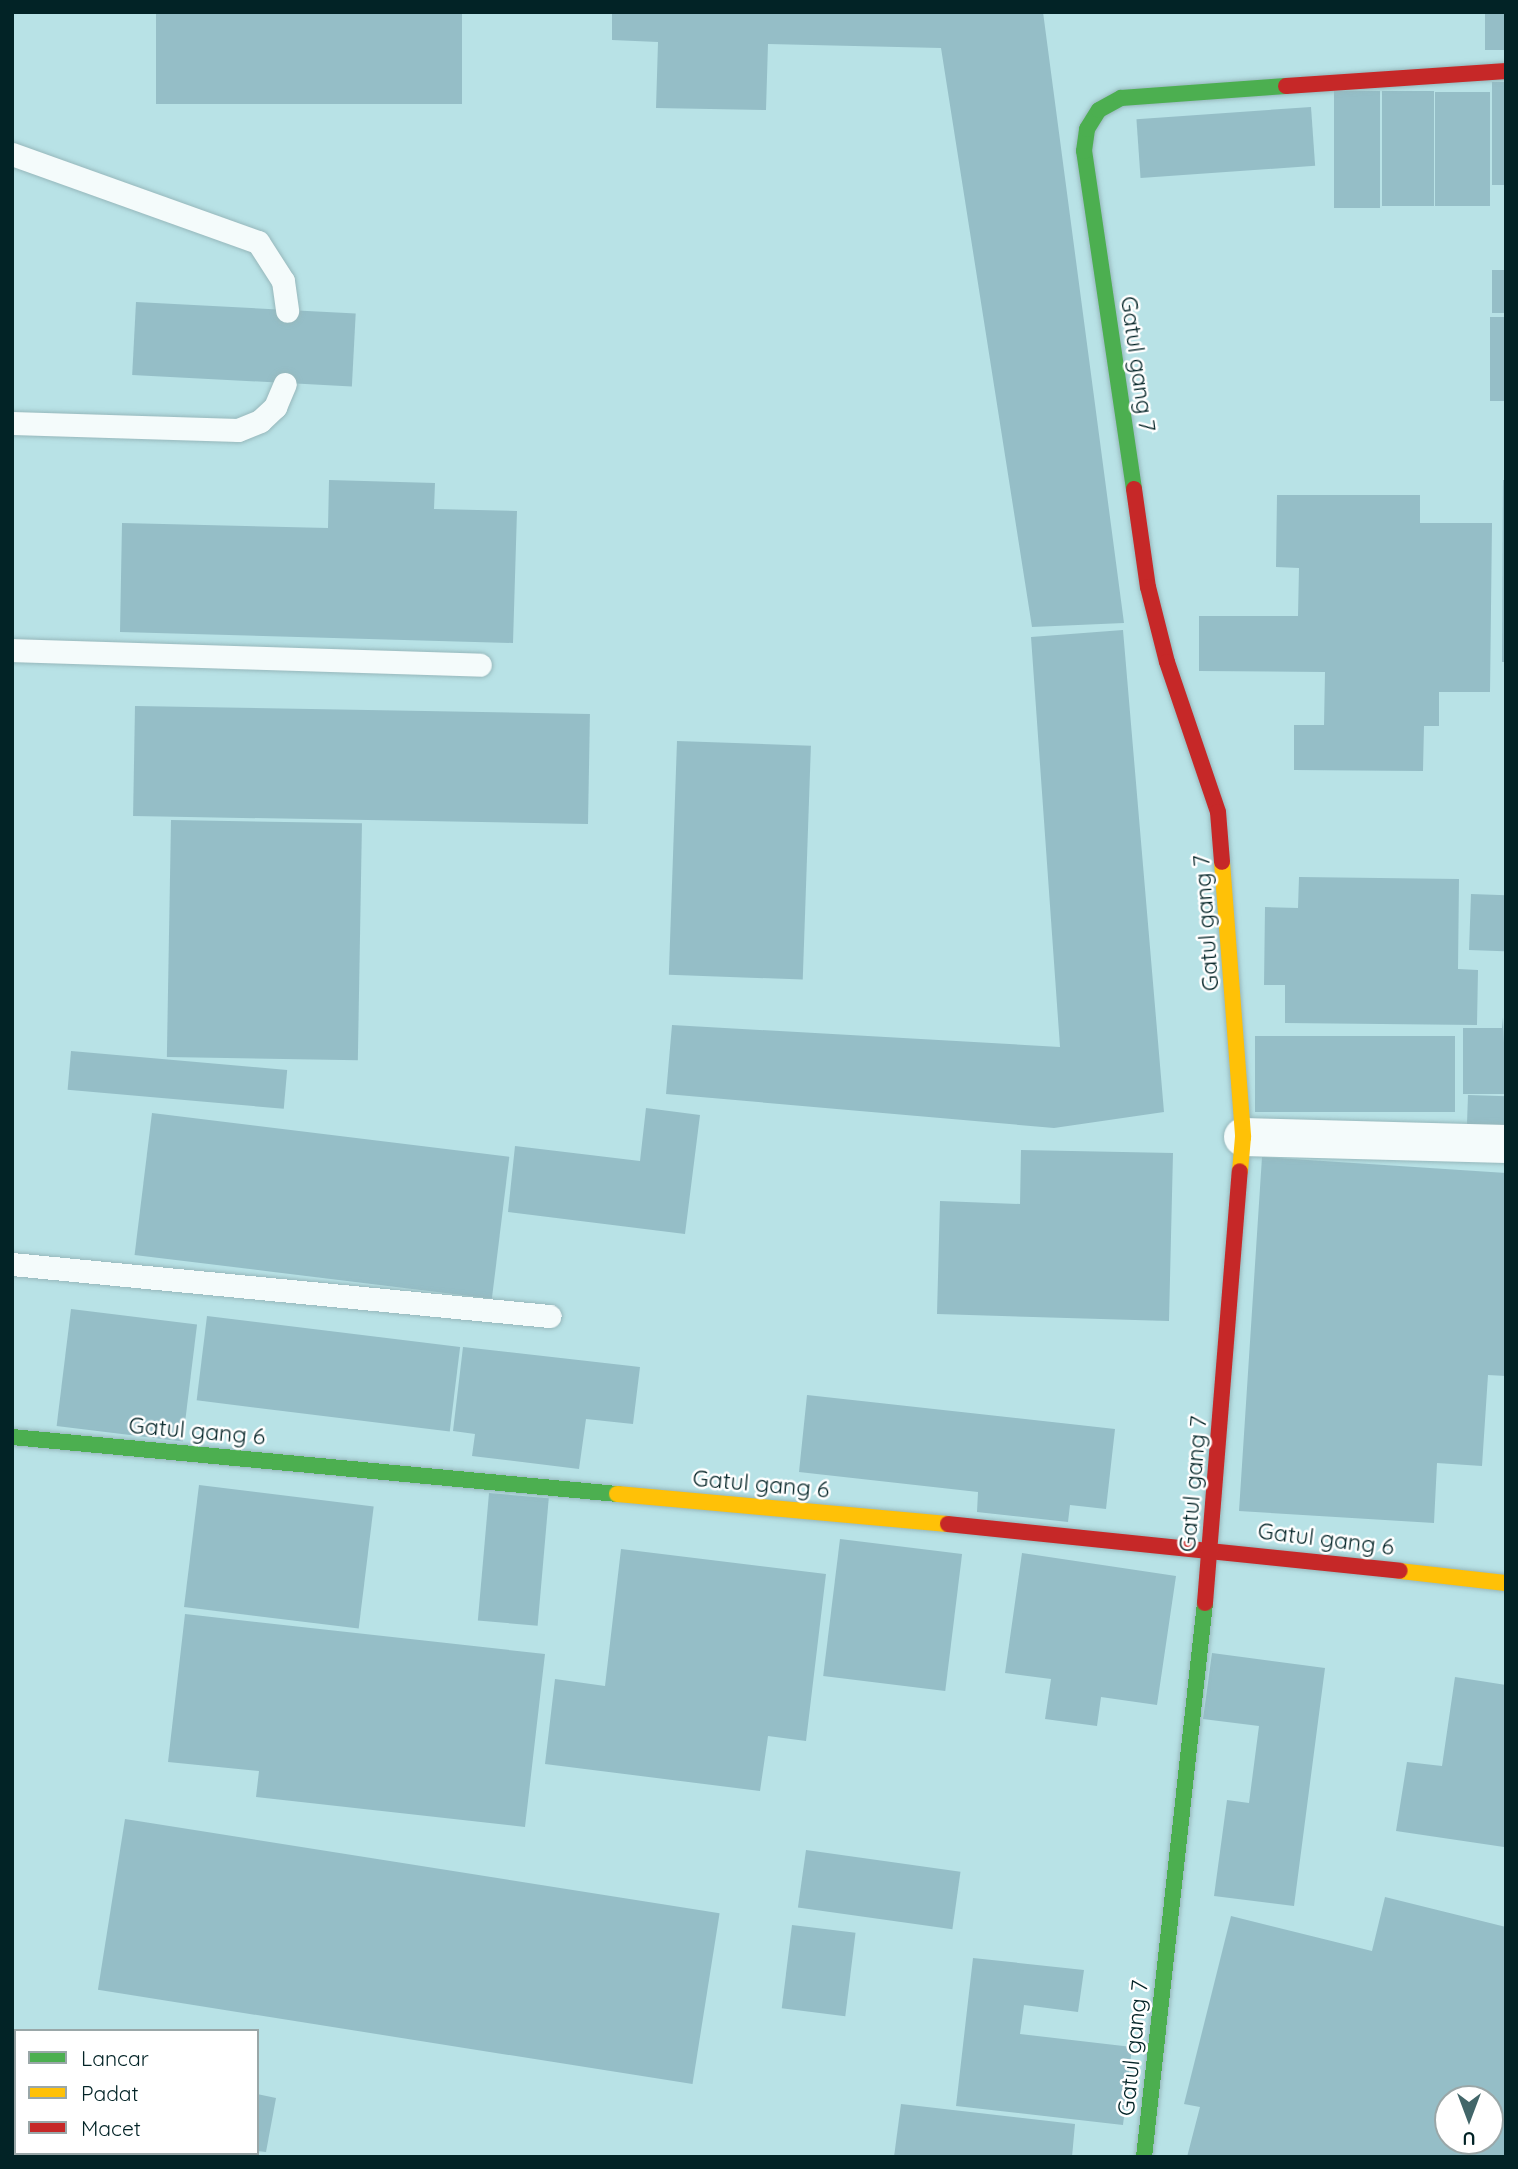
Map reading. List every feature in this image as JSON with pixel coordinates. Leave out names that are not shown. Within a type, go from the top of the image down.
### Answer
[{"type":"street","name":"Gatul gang 7","points":[[1144,2157],[1211,1549],[1243,1137],[1218,812],[1151,600],[1084,151],[1087,129],[1099,110],[1121,98],[1506,71]]},
{"type":"street","points":[[1243,1137],[1506,1144]]},
{"type":"street","name":"Gatul gang 6","points":[[12,1437],[1211,1549],[1506,1583]]},
{"type":"lane","points":[[12,154],[258,242],[283,281],[286,311]]},
{"type":"lane","points":[[12,423],[238,430],[260,421],[275,407],[285,384]]},
{"type":"lane","points":[[12,650],[480,665]]},
{"type":"lane","points":[[12,1264],[549,1316]]},
{"type":"building","points":[[156,12],[462,12],[462,104],[156,104]]},
{"type":"building","points":[[612,12],[1043,12],[1124,623],[1032,627],[941,48],[768,44],[766,110],[656,108],[658,42],[612,40]]},
{"type":"building","points":[[1485,12],[1506,12],[1506,50],[1485,50]]},
{"type":"building","points":[[1492,82],[1506,82],[1506,185],[1492,185]]},
{"type":"building","points":[[1334,91],[1380,91],[1380,208],[1334,208]]},
{"type":"building","points":[[1382,91],[1434,91],[1434,206],[1382,206]]},
{"type":"building","points":[[1435,92],[1490,92],[1490,206],[1435,206]]},
{"type":"building","points":[[1311,107],[1315,166],[1141,178],[1136,119]]},
{"type":"building","points":[[1492,270],[1506,270],[1506,313],[1492,313]]},
{"type":"building","points":[[136,302],[356,314],[352,386],[132,375]]},
{"type":"building","points":[[1490,317],[1506,317],[1506,401],[1490,401]]},
{"type":"building","points":[[329,480],[435,483],[434,509],[517,511],[513,643],[120,632],[122,523],[328,528]]},
{"type":"building","points":[[1503,480],[1506,480],[1506,662],[1502,662]]},
{"type":"building","points":[[1277,495],[1420,495],[1420,523],[1492,523],[1490,692],[1439,692],[1439,726],[1424,726],[1423,771],[1294,770],[1294,725],[1324,725],[1325,672],[1199,671],[1199,616],[1298,616],[1299,568],[1276,567]]},
{"type":"building","points":[[1123,630],[1164,1112],[1054,1128],[666,1094],[672,1025],[1060,1047],[1031,637]]},
{"type":"building","points":[[135,706],[590,714],[588,824],[133,816]]},
{"type":"building","points":[[677,741],[811,746],[803,980],[669,975]]},
{"type":"building","points":[[171,820],[362,823],[358,1060],[167,1057]]},
{"type":"building","points":[[1299,877],[1459,879],[1458,969],[1478,970],[1477,1025],[1285,1023],[1285,985],[1264,985],[1265,907],[1298,908]]},
{"type":"building","points":[[1471,894],[1506,895],[1504,951],[1469,950]]},
{"type":"building","points":[[1503,1017],[1506,1094],[1463,1094],[1463,1028],[1502,1028]]},
{"type":"building","points":[[1255,1036],[1455,1036],[1455,1112],[1255,1112]]},
{"type":"building","points":[[71,1051],[287,1070],[284,1109],[68,1090]]},
{"type":"building","points":[[1468,1095],[1506,1096],[1505,1138],[1467,1137]]},
{"type":"building","points":[[646,1108],[700,1115],[685,1234],[508,1212],[515,1146],[640,1161]]},
{"type":"building","points":[[152,1113],[509,1157],[492,1299],[135,1255]]},
{"type":"building","points":[[1021,1150],[1173,1153],[1169,1321],[937,1314],[940,1201],[1020,1204]]},
{"type":"building","points":[[1262,1157],[1506,1173],[1506,1376],[1488,1375],[1482,1466],[1437,1463],[1434,1523],[1239,1511]]},
{"type":"building","points":[[71,1309],[197,1324],[183,1442],[57,1426]]},
{"type":"building","points":[[207,1316],[460,1347],[450,1431],[197,1400]]},
{"type":"building","points":[[463,1347],[640,1367],[633,1424],[586,1419],[579,1469],[472,1456],[475,1434],[453,1431]]},
{"type":"building","points":[[807,1395],[1115,1429],[1106,1509],[1070,1505],[1068,1522],[977,1512],[978,1492],[799,1472]]},
{"type":"building","points":[[199,1485],[374,1506],[359,1629],[184,1607]]},
{"type":"building","points":[[489,1493],[549,1498],[538,1626],[478,1621]]},
{"type":"building","points":[[840,1539],[962,1554],[945,1691],[823,1676]]},
{"type":"building","points":[[621,1549],[826,1574],[806,1741],[768,1736],[760,1791],[545,1764],[555,1679],[605,1686]]},
{"type":"building","points":[[1022,1553],[1176,1576],[1157,1705],[1101,1697],[1097,1726],[1045,1719],[1051,1679],[1005,1673]]},
{"type":"building","points":[[185,1614],[545,1654],[525,1827],[256,1797],[259,1771],[168,1762]]},
{"type":"building","points":[[1212,1653],[1325,1668],[1294,1906],[1214,1896],[1227,1800],[1249,1803],[1259,1726],[1203,1719]]},
{"type":"building","points":[[1455,1677],[1506,1685],[1504,1847],[1396,1831],[1407,1762],[1442,1766]]},
{"type":"building","points":[[125,1819],[720,1913],[693,2084],[98,1990]]},
{"type":"building","points":[[806,1850],[960,1872],[952,1929],[798,1907]]},
{"type":"building","points":[[1385,1897],[1506,1927],[1506,2157],[1187,2157],[1200,2107],[1184,2104],[1231,1916],[1372,1951]]},
{"type":"building","points":[[792,1925],[856,1933],[845,2016],[782,2008]]},
{"type":"building","points":[[973,1958],[1084,1970],[1078,2012],[1024,2005],[1020,2034],[1132,2047],[1123,2125],[956,2106]]},
{"type":"building","points":[[259,2094],[276,2098],[266,2152],[259,2151]]},
{"type":"building","points":[[901,2104],[1075,2124],[1072,2157],[894,2157]]},
{"type":"building","points":[[94,2155],[246,2155],[94,2157]]},
{"type":"traffic: fast","points":[[1134,489],[1084,151],[1087,129],[1099,110],[1121,98],[1286,86]]},
{"type":"traffic: fast","points":[[12,1437],[617,1494]]},
{"type":"traffic: fast","points":[[1144,2157],[1205,1603]]},
{"type":"traffic: slow","points":[[1222,862],[1243,1137],[1240,1171]]},
{"type":"traffic: slow","points":[[617,1494],[948,1524]]},
{"type":"traffic: slow","points":[[1400,1571],[1506,1583]]},
{"type":"traffic: jam","points":[[1286,86],[1506,71]]},
{"type":"traffic: jam","points":[[1134,489],[1148,587],[1167,662],[1218,812],[1222,862]]},
{"type":"traffic: jam","points":[[1205,1603],[1240,1171]]},
{"type":"traffic: jam","points":[[948,1524],[1400,1571]]}]
